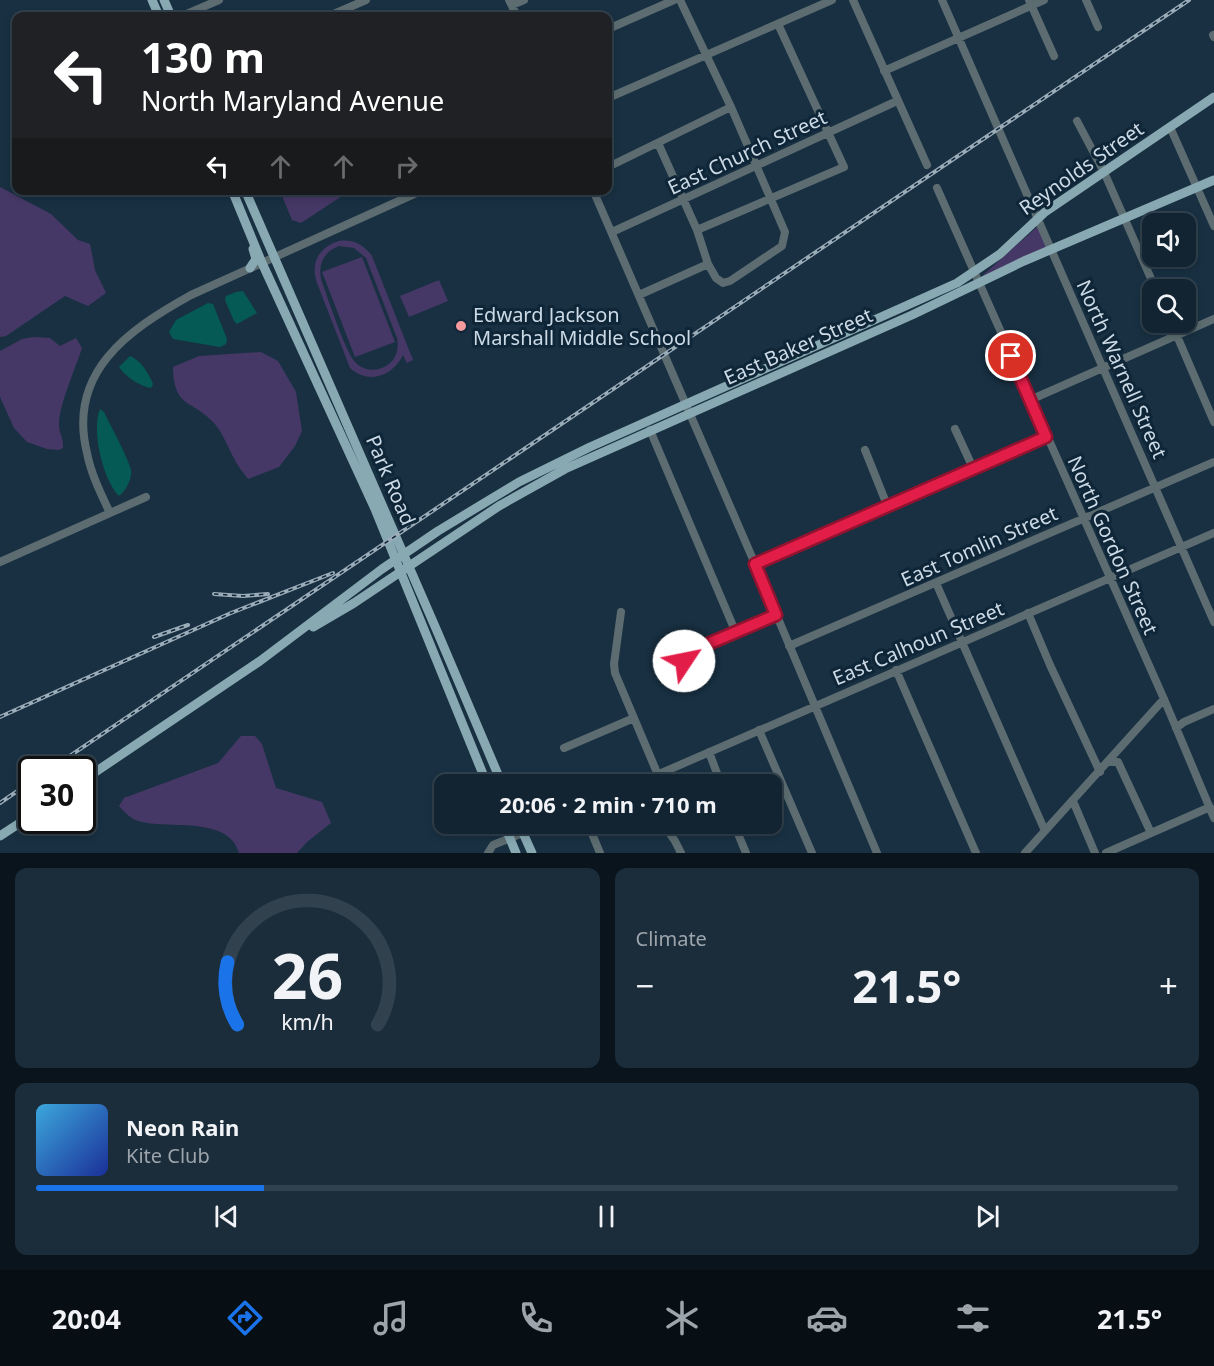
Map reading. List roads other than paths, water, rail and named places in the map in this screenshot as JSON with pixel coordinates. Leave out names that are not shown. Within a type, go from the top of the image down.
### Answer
[{"type":"main road","name":"Reynolds Street","points":[[974,273],[1000,254],[1037,217],[1214,97]]},
{"type":"main road","name":"East Baker Street","points":[[403,563],[453,522],[561,460],[687,409],[910,310],[979,283],[1051,249],[1214,180]]},
{"type":"main road","points":[[233,195],[256,259],[250,268]]},
{"type":"main road","name":"Park Road","points":[[234,195],[352,459],[403,563],[456,713],[483,774]]},
{"type":"main road","points":[[235,195],[244,208],[261,246],[274,258]]},
{"type":"main road","name":"Park Road","points":[[247,195],[308,334],[403,563],[498,774]]},
{"type":"main road","points":[[262,262],[276,272],[301,328],[308,334]]},
{"type":"main road","name":"East Baker Street","points":[[910,310],[974,273]]},
{"type":"main road","name":"East Baker Street","points":[[403,563],[524,491],[565,469],[650,430],[687,409]]},
{"type":"main road","points":[[96,771],[285,643],[354,603],[403,563]]},
{"type":"main road","points":[[0,836],[18,824]]},
{"type":"main road","points":[[508,834],[516,853]]},
{"type":"main road","points":[[523,834],[531,853]]},
{"type":"street","points":[[191,12],[219,0]]},
{"type":"street","points":[[338,12],[366,0]]},
{"type":"street","points":[[510,3],[524,0]]},
{"type":"street","points":[[612,27],[674,0]]},
{"type":"street","points":[[658,143],[684,199],[708,264],[716,279],[723,283],[730,281],[782,246],[785,232],[731,107],[680,0]]},
{"type":"street","points":[[612,96],[832,0]]},
{"type":"street","points":[[853,0],[927,165]]},
{"type":"street","name":"North Warnell Street","points":[[942,0],[1214,622]]},
{"type":"street","points":[[884,71],[959,39],[1030,3],[1044,0]]},
{"type":"street","points":[[1086,0],[1098,27]]},
{"type":"street","points":[[1030,3],[1054,56]]},
{"type":"street","points":[[697,230],[844,167],[778,24]]},
{"type":"street","name":"East Church Street","points":[[612,232],[897,101]]},
{"type":"street","points":[[612,165],[731,107]]},
{"type":"street","points":[[1077,120],[1104,172],[1151,279]]},
{"type":"street","points":[[1170,127],[1214,226]]},
{"type":"street","name":"North Gordon Street","points":[[937,188],[1164,699],[1214,818]]},
{"type":"street","points":[[110,513],[87,454],[82,425],[85,403],[92,382],[110,351],[130,333],[164,310],[262,262],[412,195]]},
{"type":"street","points":[[595,195],[877,853]]},
{"type":"street","points":[[639,296],[708,264]]},
{"type":"street","points":[[1030,400],[1214,320]]},
{"type":"street","points":[[1176,333],[1214,422]]},
{"type":"street","points":[[956,429],[973,468]]},
{"type":"street","points":[[650,430],[736,633]]},
{"type":"street","points":[[755,564],[1046,437]]},
{"type":"street","points":[[865,450],[887,505]]},
{"type":"street","name":"East Tomlin Street","points":[[789,646],[1214,462]]},
{"type":"street","points":[[0,562],[146,496]]},
{"type":"street","name":"East Calhoun Street","points":[[660,774],[1214,532]]},
{"type":"street","points":[[936,583],[1046,831]]},
{"type":"street","points":[[621,612],[614,664],[615,673],[658,774]]},
{"type":"street","points":[[1028,613],[1100,772]]},
{"type":"street","points":[[684,661],[700,654],[710,643],[776,615]]},
{"type":"street","points":[[896,670],[976,853]]},
{"type":"street","points":[[1025,853],[1164,699]]},
{"type":"street","points":[[1176,728],[1214,710]]},
{"type":"street","points":[[564,748],[634,718]]},
{"type":"street","points":[[759,730],[812,853]]},
{"type":"street","points":[[709,752],[717,774]]},
{"type":"street","points":[[1108,762],[1118,762],[1151,833]]},
{"type":"street","points":[[1073,801],[1095,853]]},
{"type":"street","points":[[1106,853],[1210,807]]},
{"type":"street","points":[[488,853],[494,845],[514,834]]},
{"type":"street","points":[[592,834],[600,853]]},
{"type":"street","points":[[670,834],[681,853]]},
{"type":"street","points":[[738,834],[746,853]]},
{"type":"railway","points":[[70,756],[1189,0]]},
{"type":"railway","points":[[0,717],[231,613],[333,573]]},
{"type":"railway","points":[[214,594],[243,596],[268,594]]},
{"type":"railway","points":[[154,637],[188,625]]},
{"type":"railway","points":[[0,803],[18,791]]},
{"type":"place","name":"Edward Jackson Marshall Middle School","points":[[461,326]]}]
